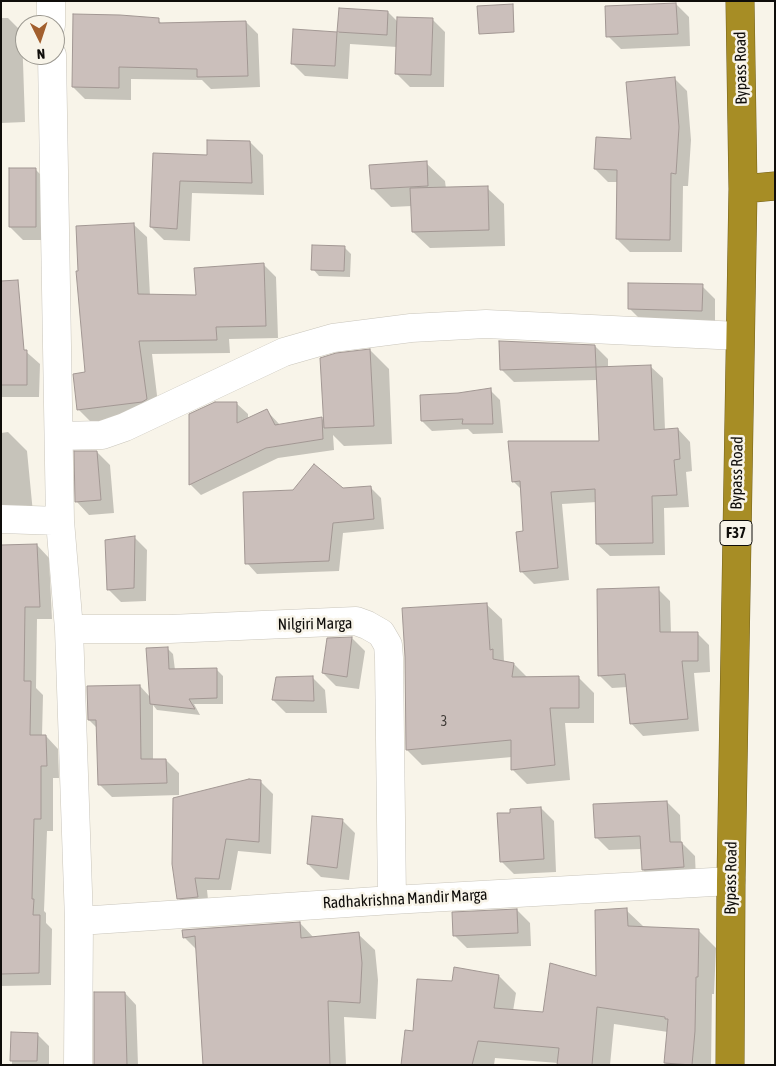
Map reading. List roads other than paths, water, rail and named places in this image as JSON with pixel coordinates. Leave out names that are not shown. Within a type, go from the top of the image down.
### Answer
[{"type":"highway","name":"Bypass Road","points":[[730,1065],[739,336],[743,189],[740,1]]},
{"type":"highway","points":[[743,189],[775,186]]},
{"type":"street","points":[[50,1],[51,15]]},
{"type":"street","points":[[52,65],[60,521],[69,628],[79,921],[78,1065]]},
{"type":"street","points":[[58,436],[102,435],[125,427],[284,352],[333,338],[411,328],[486,324],[739,336]]},
{"type":"street","points":[[1,519],[60,521]]},
{"type":"street","name":"Nilgiri Marga","points":[[69,628],[169,630],[356,621],[381,633],[388,645],[389,658],[392,900]]},
{"type":"street","name":"Radhakrishna Mandir Marga","points":[[79,921],[392,900],[731,881]]}]
